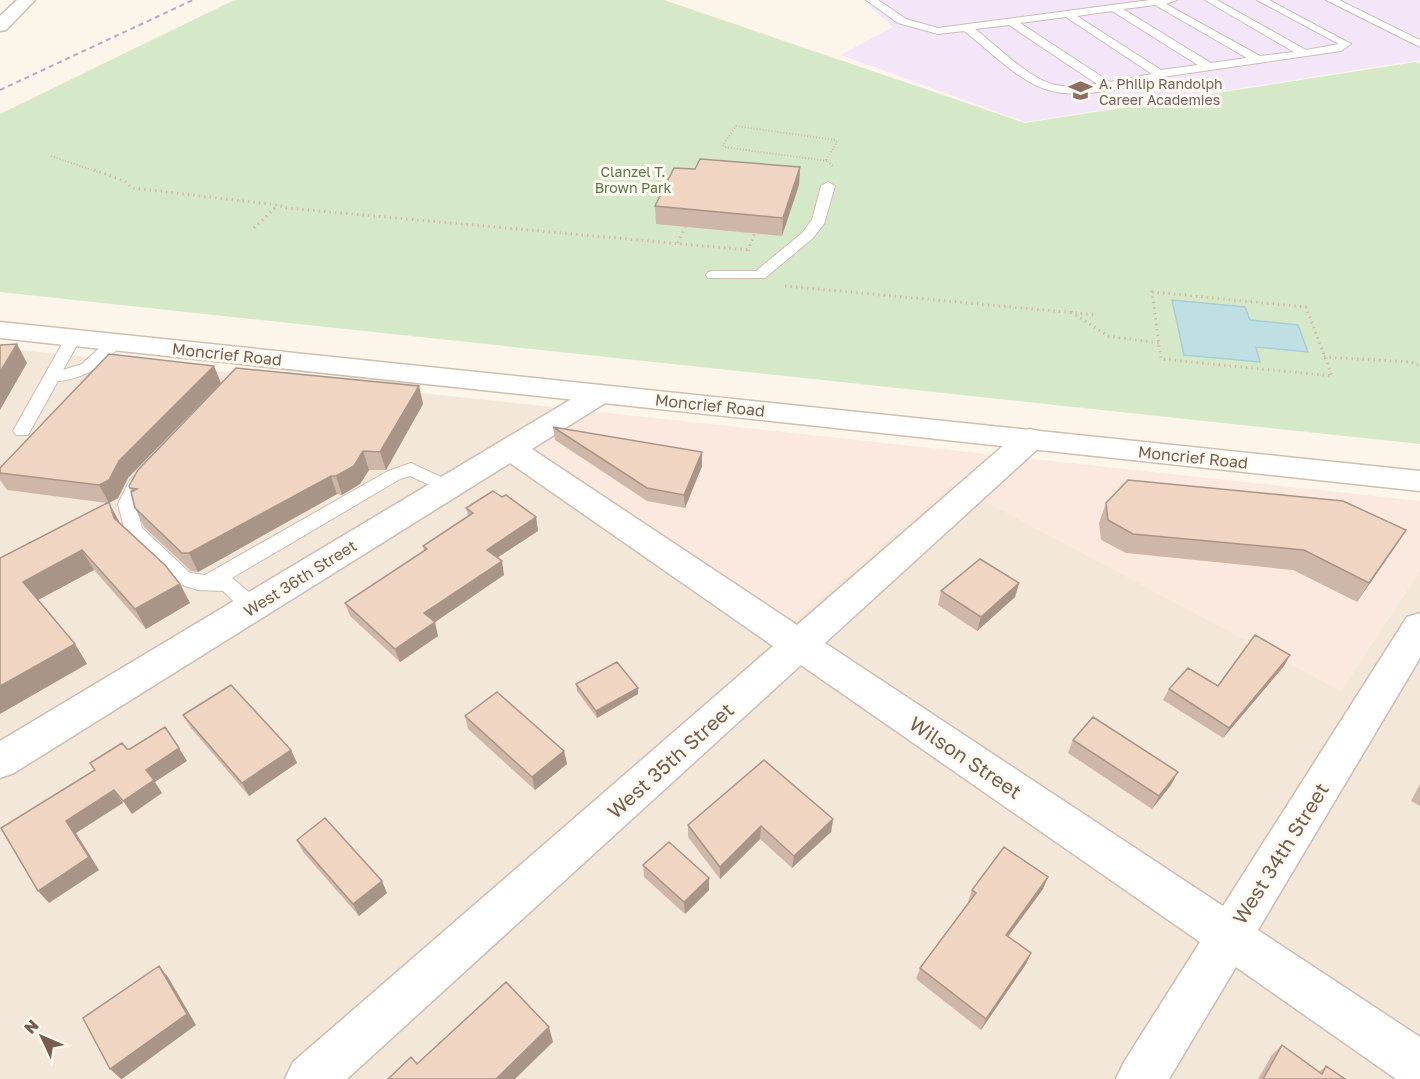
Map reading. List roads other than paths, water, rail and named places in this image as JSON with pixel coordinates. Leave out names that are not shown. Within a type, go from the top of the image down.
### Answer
[{"type":"street","points":[[0,26],[27,0]]},
{"type":"street","name":"Moncrief Road","points":[[0,330],[115,342],[248,364],[600,394],[1420,481]]},
{"type":"street","name":"West 36th Street","points":[[0,761],[600,394]]},
{"type":"street","name":"West 35th Street","points":[[310,1079],[1030,439]]},
{"type":"street","name":"Wilson Street","points":[[511,449],[1420,1066]]},
{"type":"street","name":"West 34th Street","points":[[1141,1079],[1420,627]]},
{"type":"lane","points":[[871,0],[902,21],[938,31],[1172,0]]},
{"type":"lane","points":[[1210,0],[1304,52]]},
{"type":"lane","points":[[966,27],[1035,80],[1050,88],[1067,89],[1154,79],[1159,74],[1341,48],[1346,44],[1262,0]]},
{"type":"lane","points":[[1331,0],[1420,44]]},
{"type":"lane","points":[[1156,2],[1258,60]]},
{"type":"lane","points":[[1114,8],[1209,67]]},
{"type":"lane","points":[[1068,14],[1159,74]]},
{"type":"lane","points":[[1010,21],[1106,85]]},
{"type":"lane","points":[[713,275],[760,274],[807,236],[819,221],[828,188]]},
{"type":"lane","points":[[22,431],[73,338]]},
{"type":"lane","points":[[51,376],[72,375],[86,370],[115,342]]},
{"type":"lane","points":[[106,515],[127,504],[137,484],[162,458]]},
{"type":"lane","points":[[209,582],[394,475],[411,469],[447,487]]},
{"type":"lane","points":[[127,504],[133,531],[183,578],[198,583],[229,585],[253,606]]},
{"type":"water","points":[[1172,300],[1245,307],[1250,320],[1298,325],[1308,352],[1256,347],[1260,362],[1184,355]]},
{"type":"railway","points":[[0,90],[193,0]]},
{"type":"place","name":"A. Philip Randolph Career Academies","points":[[1081,91]]},
{"type":"park label","name":"Clanzel T. Brown Park","points":[[633,180]]}]
